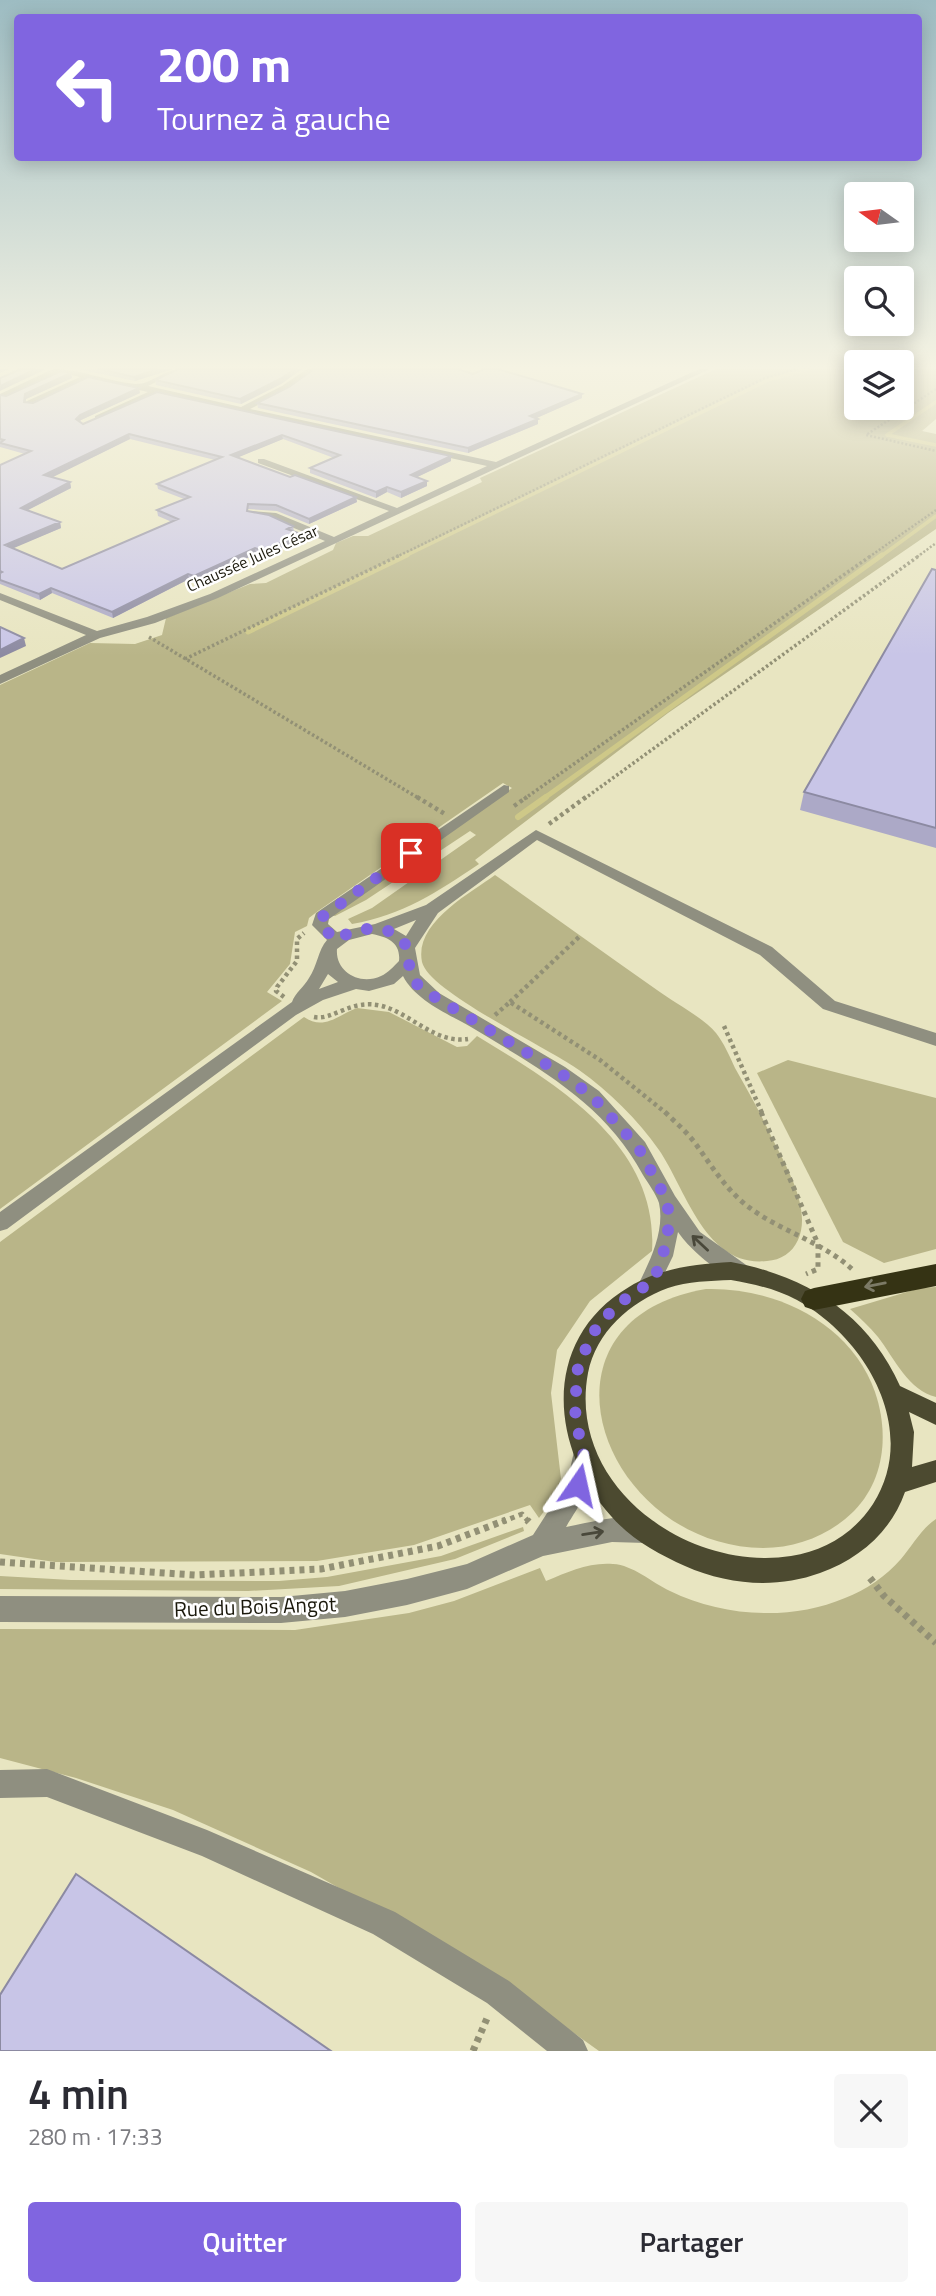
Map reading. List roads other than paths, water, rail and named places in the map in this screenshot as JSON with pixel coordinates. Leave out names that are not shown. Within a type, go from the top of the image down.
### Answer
[{"type":"highway","points":[[814,1299],[936,1275]]},
{"type":"main road","points":[[698,1272],[742,1273],[780,1283],[814,1299],[863,1339],[876,1356],[894,1394],[903,1438],[901,1469],[897,1483],[889,1502],[865,1534],[829,1558],[786,1570],[751,1571],[716,1566],[670,1547],[646,1531],[608,1493],[584,1451],[576,1424],[575,1385],[584,1349],[593,1333],[616,1306],[649,1284],[698,1272]]},
{"type":"main road","points":[[894,1394],[936,1414]]},
{"type":"main road","points":[[897,1483],[936,1471]]},
{"type":"street","points":[[271,465],[397,512]]},
{"type":"street","name":"Chaussée Jules César","points":[[0,680],[96,635],[134,626],[214,596],[494,465]]},
{"type":"street","points":[[254,513],[272,515],[333,540]]},
{"type":"street","points":[[0,596],[96,635]]},
{"type":"street","points":[[336,940],[320,925],[319,920],[327,912],[505,789]]},
{"type":"street","points":[[294,1008],[309,992],[326,960],[327,952],[336,940],[360,930],[377,929],[432,909],[536,834],[766,951],[829,1005],[936,1040]]},
{"type":"street","points":[[0,1223],[294,1008],[317,996],[355,983],[381,982],[393,978],[432,909]]},
{"type":"street","points":[[377,929],[394,934],[407,955],[412,978],[433,997],[559,1072],[592,1096],[638,1147],[668,1202],[693,1238],[742,1273]]},
{"type":"street","points":[[326,960],[328,967],[338,977],[355,983]]},
{"type":"street","points":[[381,982],[433,997]]},
{"type":"street","points":[[649,1284],[664,1254],[670,1222],[668,1202]]},
{"type":"street","points":[[542,1544],[578,1485],[584,1451]]},
{"type":"street","name":"Rue du Bois Angot","points":[[0,1609],[281,1610],[345,1604],[407,1592],[467,1576],[542,1544],[612,1530],[646,1531]]},
{"type":"street","points":[[0,1784],[47,1783],[207,1844],[384,1923],[498,1992],[572,2051]]},
{"type":"waterway","points":[[403,557],[593,465]]},
{"type":"waterway","points":[[880,557],[936,516]]},
{"type":"waterway","points":[[248,632],[407,555]]},
{"type":"waterway","points":[[543,799],[882,555]]},
{"type":"waterway","points":[[518,817],[546,797]]}]
